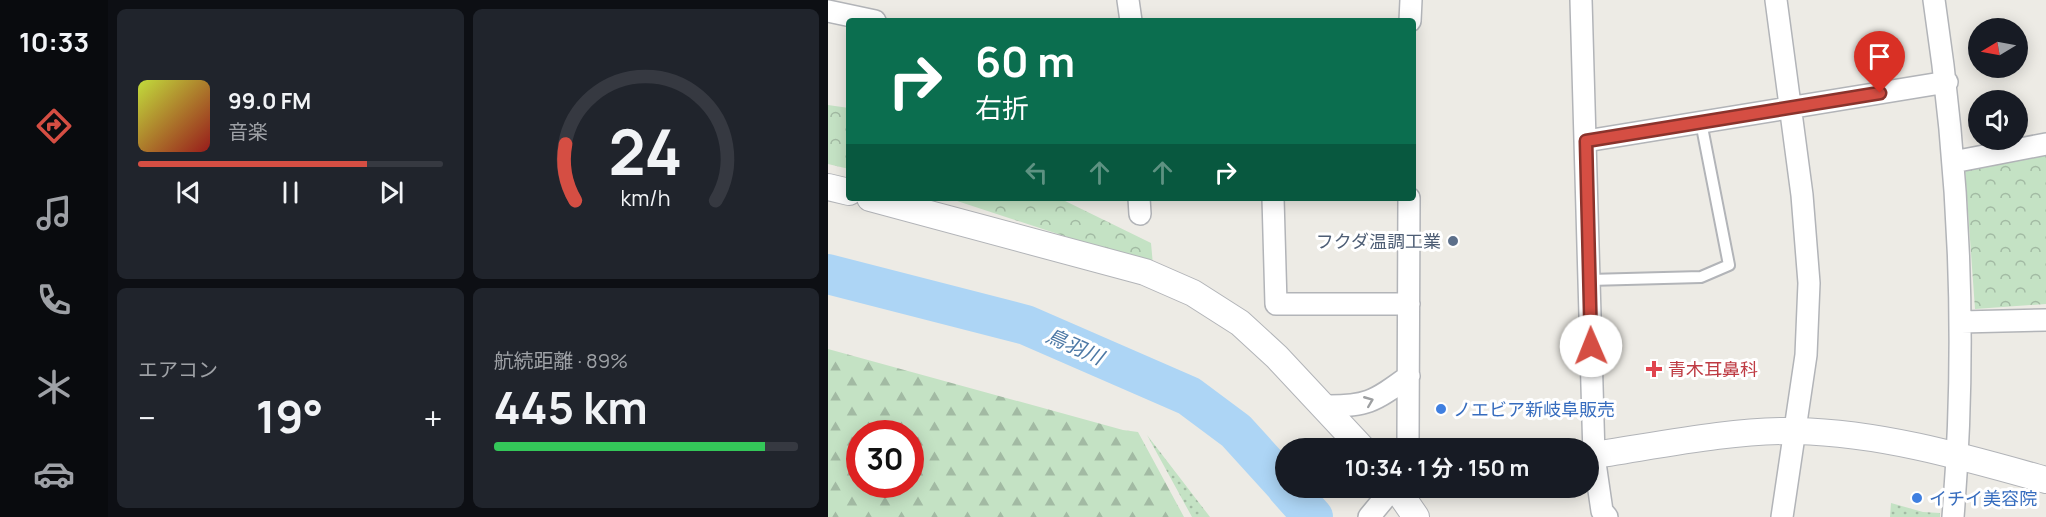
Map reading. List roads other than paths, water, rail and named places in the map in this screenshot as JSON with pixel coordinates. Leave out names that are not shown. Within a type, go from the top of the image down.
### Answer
[{"type":"street","points":[[1128,0],[1131,18]]},
{"type":"street","points":[[1410,18],[1411,0]]},
{"type":"street","points":[[1581,0],[1586,141],[1591,438]]},
{"type":"street","points":[[1776,0],[1802,195],[1809,284],[1806,356],[1782,517]]},
{"type":"street","points":[[1934,0],[1947,82],[1961,322],[1958,455],[1953,517]]},
{"type":"street","points":[[828,11],[860,18]]},
{"type":"street","points":[[1586,141],[1947,82]]},
{"type":"street","points":[[1953,162],[2046,144]]},
{"type":"street","points":[[828,187],[846,191]]},
{"type":"street","points":[[881,201],[1145,272],[1193,293],[1240,323],[1277,357],[1353,438]]},
{"type":"street","points":[[1273,201],[1276,304],[1409,304]]},
{"type":"street","points":[[1408,438],[1409,201]]},
{"type":"street","points":[[1961,322],[2046,320]]},
{"type":"street","points":[[1322,405],[1350,407],[1365,404],[1386,394],[1409,376]]},
{"type":"street","points":[[1599,455],[1657,444],[1796,431],[1865,436],[1958,455],[2046,480]]},
{"type":"street","points":[[1599,496],[1602,511],[1607,517]]},
{"type":"street","points":[[1371,515],[1385,498]]},
{"type":"street","points":[[1402,498],[1416,517]]},
{"type":"lane","points":[[1589,280],[1701,277],[1729,265],[1701,122]]},
{"type":"waterway","name":"鳥羽川","points":[[828,274],[1026,325],[1189,396],[1236,431],[1275,474]]},
{"type":"waterway","name":"鳥羽川","points":[[1296,498],[1313,517]]},
{"type":"place","name":"フクダ温調工業","points":[[1453,241]]},
{"type":"place","name":"青木耳鼻科","points":[[1654,369]]},
{"type":"place","name":"ノエビア新岐阜販売","points":[[1441,409]]},
{"type":"place","name":"イチイ美容院","points":[[1917,498]]}]
